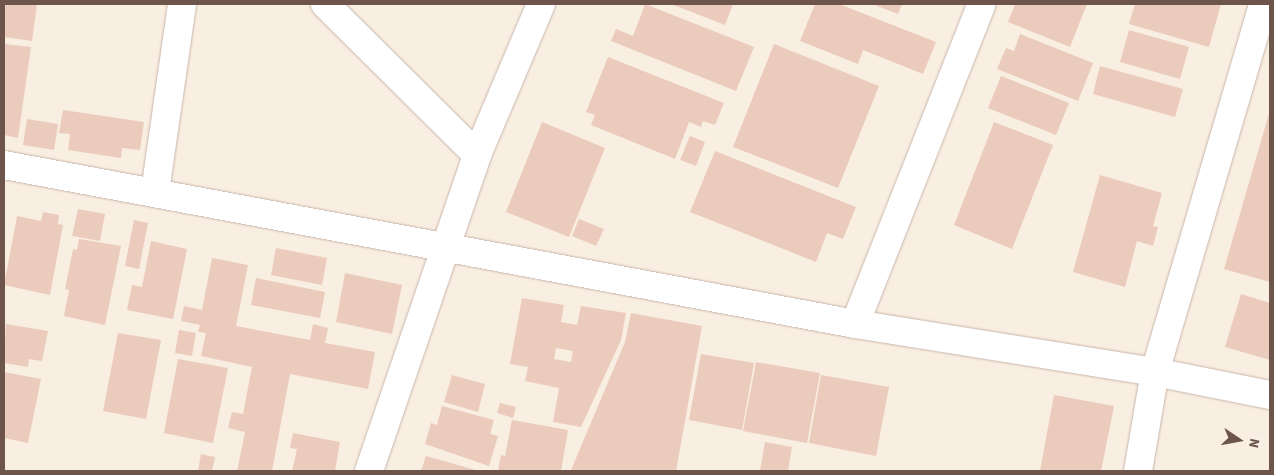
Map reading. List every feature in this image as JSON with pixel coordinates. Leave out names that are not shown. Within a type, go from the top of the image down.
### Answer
[{"type":"street","points":[[155,192],[182,4]]},
{"type":"street","points":[[325,4],[477,155]]},
{"type":"street","points":[[369,471],[477,155],[542,4]]},
{"type":"street","points":[[855,324],[982,4]]},
{"type":"street","points":[[1138,471],[1155,372],[1263,4]]},
{"type":"street","points":[[4,165],[445,245],[855,324],[1155,372],[1270,395]]},
{"type":"building","points":[[4,4],[37,5],[32,41],[4,37]]},
{"type":"building","points":[[645,4],[754,47],[736,91],[611,41],[616,29],[633,36]]},
{"type":"building","points":[[671,4],[733,4],[725,25]]},
{"type":"building","points":[[815,4],[839,4],[936,42],[923,74],[863,50],[858,64],[800,41]]},
{"type":"building","points":[[872,4],[902,4],[898,14]]},
{"type":"building","points":[[1015,4],[1087,4],[1070,47],[1008,22]]},
{"type":"building","points":[[1135,4],[1221,4],[1209,47],[1129,24]]},
{"type":"building","points":[[1129,30],[1189,47],[1180,79],[1120,62]]},
{"type":"building","points":[[1020,34],[1093,63],[1078,101],[997,69],[1006,48],[1014,51]]},
{"type":"building","points":[[4,44],[31,47],[18,138],[4,135]]},
{"type":"building","points":[[774,44],[879,86],[838,188],[733,147]]},
{"type":"building","points":[[608,57],[724,103],[715,125],[703,121],[701,127],[689,122],[675,159],[591,125],[595,115],[586,112]]},
{"type":"building","points":[[1100,66],[1183,89],[1175,117],[1093,94]]},
{"type":"building","points":[[1001,76],[1069,103],[1056,135],[988,108]]},
{"type":"building","points":[[63,110],[144,122],[140,150],[122,148],[121,158],[68,150],[70,134],[59,133]]},
{"type":"building","points":[[1270,110],[1270,282],[1224,269]]},
{"type":"building","points":[[27,119],[58,124],[54,150],[23,145]]},
{"type":"building","points":[[542,122],[605,148],[569,237],[506,212]]},
{"type":"building","points":[[994,122],[1053,145],[1012,249],[954,225]]},
{"type":"building","points":[[690,136],[705,142],[696,166],[680,160]]},
{"type":"building","points":[[715,151],[856,207],[843,239],[827,233],[816,262],[690,212]]},
{"type":"building","points":[[1100,175],[1162,193],[1153,226],[1158,227],[1153,246],[1137,241],[1125,287],[1073,272]]},
{"type":"building","points":[[78,209],[105,214],[100,241],[72,236]]},
{"type":"building","points":[[43,212],[59,215],[58,224],[63,225],[50,295],[4,285],[17,216],[41,221]]},
{"type":"building","points":[[579,219],[604,229],[596,246],[572,236]]},
{"type":"building","points":[[134,220],[148,223],[139,269],[125,266]]},
{"type":"building","points":[[79,239],[121,246],[105,325],[64,316],[69,290],[65,289],[73,249],[77,250]]},
{"type":"building","points":[[151,241],[187,249],[173,319],[127,310],[132,285],[142,287]]},
{"type":"building","points":[[276,248],[327,258],[322,285],[271,275]]},
{"type":"building","points":[[212,258],[248,265],[236,326],[310,340],[313,324],[328,328],[325,343],[375,352],[368,389],[290,374],[272,471],[237,471],[245,432],[228,428],[232,412],[243,414],[252,367],[201,356],[206,333],[198,332],[200,325],[181,321],[184,306],[202,310]]},
{"type":"building","points":[[345,273],[402,285],[392,334],[336,322]]},
{"type":"building","points":[[256,278],[325,292],[320,318],[251,305]]},
{"type":"building","points":[[1241,294],[1270,303],[1270,360],[1225,347]]},
{"type":"building","points":[[522,298],[564,305],[561,322],[577,325],[581,306],[626,313],[621,340],[581,427],[553,422],[559,388],[525,381],[528,367],[510,364]],"holes":[[[556,348],[573,351],[571,362],[554,359]]]},
{"type":"building","points":[[631,313],[702,326],[676,471],[571,470],[625,342]]},
{"type":"building","points":[[6,324],[48,331],[42,361],[29,359],[28,367],[4,363]]},
{"type":"building","points":[[179,330],[196,333],[192,356],[175,353]]},
{"type":"building","points":[[118,333],[161,340],[146,419],[103,411]]},
{"type":"building","points":[[701,354],[754,363],[742,430],[689,420]]},
{"type":"building","points":[[178,359],[228,368],[213,443],[164,433]]},
{"type":"building","points":[[756,362],[820,373],[807,443],[743,431]]},
{"type":"building","points":[[4,372],[41,379],[28,443],[4,438]]},
{"type":"building","points":[[452,375],[485,384],[478,412],[444,402]]},
{"type":"building","points":[[821,375],[889,387],[876,456],[809,443]]},
{"type":"building","points":[[1054,395],[1114,406],[1101,471],[1040,471]]},
{"type":"building","points":[[500,403],[516,407],[513,418],[497,413]]},
{"type":"building","points":[[442,406],[494,420],[490,434],[498,436],[489,466],[425,444],[431,423],[437,425]]},
{"type":"building","points":[[512,420],[568,430],[561,471],[498,471],[501,455],[505,456]]},
{"type":"building","points":[[293,433],[340,442],[335,471],[292,471],[297,449],[290,448]]},
{"type":"building","points":[[765,442],[792,447],[788,471],[760,471]]},
{"type":"building","points":[[201,454],[215,457],[212,471],[198,471]]},
{"type":"building","points":[[426,456],[479,471],[421,471]]}]
